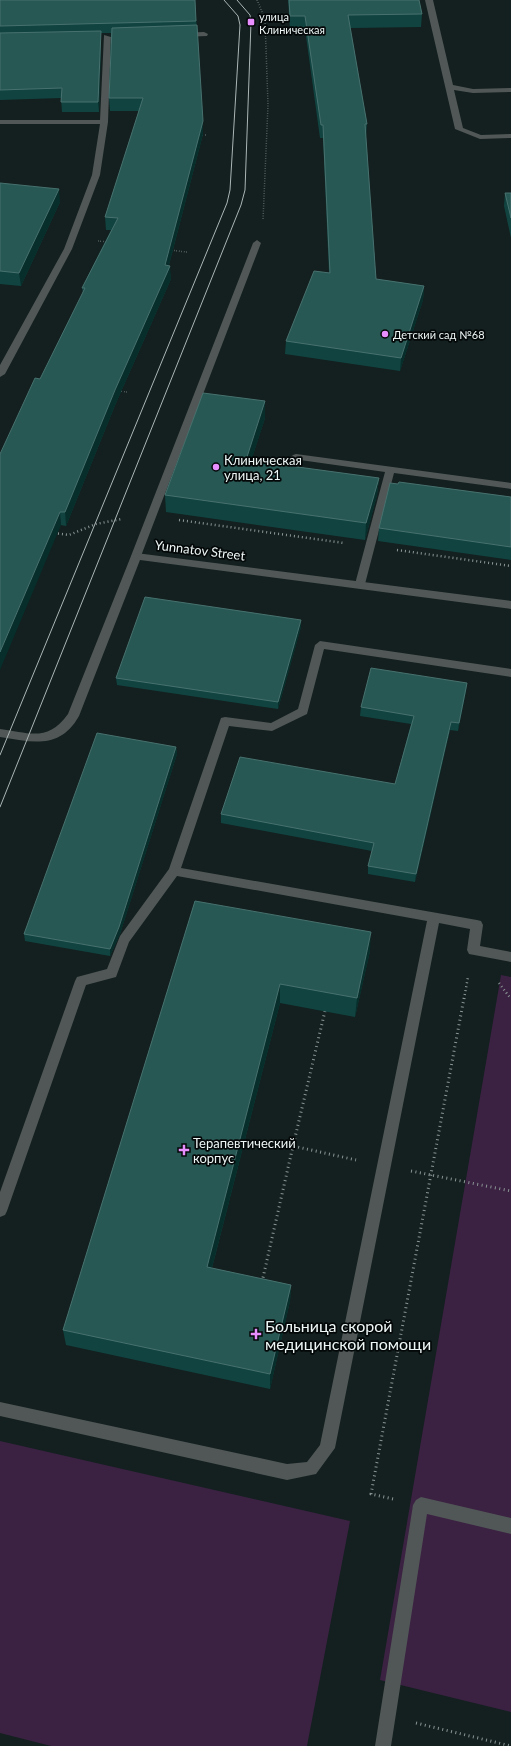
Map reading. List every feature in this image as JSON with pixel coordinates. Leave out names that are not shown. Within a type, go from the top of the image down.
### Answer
[{"type":"street","points":[[429,0],[459,130],[480,137],[511,136]]},
{"type":"street","points":[[174,35],[204,34]]},
{"type":"street","points":[[0,374],[72,238],[96,175],[104,122],[107,37]]},
{"type":"street","points":[[449,86],[473,91],[511,90]]},
{"type":"street","points":[[0,122],[104,122]]},
{"type":"street","points":[[136,556],[150,516],[257,243]]},
{"type":"street","points":[[296,457],[511,486]]},
{"type":"street","points":[[360,584],[390,470]]},
{"type":"street","name":"Yunnatov Street","points":[[0,733],[28,737],[52,735],[61,730],[73,716],[136,556],[360,584],[511,605]]},
{"type":"street","points":[[0,1212],[82,982],[112,973],[124,940],[174,871],[225,721],[272,727],[303,711],[320,645],[511,673]]},
{"type":"street","points":[[174,871],[477,925],[473,950],[511,957]]},
{"type":"street","points":[[0,1409],[287,1472],[311,1469],[327,1448],[434,918]]},
{"type":"street","points":[[383,1746],[421,1505],[511,1526]]},
{"type":"path","points":[[257,0],[265,19],[268,105],[264,213],[257,243]]},
{"type":"path","points":[[200,134],[207,135]]},
{"type":"path","points":[[72,238],[110,243]]},
{"type":"path","points":[[164,249],[187,252]]},
{"type":"path","points":[[112,390],[128,392]]},
{"type":"path","points":[[54,533],[69,535],[96,524],[150,516],[511,566]]},
{"type":"path","points":[[421,1505],[371,1494],[473,950]]},
{"type":"path","points":[[261,1286],[293,1146]]},
{"type":"path","points":[[388,1717],[511,1746]]},
{"type":"shaded area","points":[[501,975],[511,977],[511,1712],[380,1680]]},
{"type":"shaded area","points":[[0,1441],[350,1521],[307,1746],[51,1746],[0,1733]]},
{"type":"building","points":[[0,0],[195,0],[196,21],[0,26]]},
{"type":"building","points":[[289,0],[419,0],[422,14],[348,15],[367,124],[365,124],[376,279],[424,286],[401,358],[286,341],[314,271],[330,273],[323,125],[321,125],[305,16],[290,16]]},
{"type":"building","points":[[197,25],[203,121],[165,265],[170,266],[115,390],[65,512],[60,512],[0,652],[0,454],[35,378],[40,379],[85,288],[82,288],[118,218],[105,217],[143,98],[109,98],[112,28]]},
{"type":"building","points":[[101,31],[98,102],[61,102],[62,88],[0,90],[0,33]]},
{"type":"building","points":[[0,183],[59,189],[19,273],[0,271]]},
{"type":"building","points":[[505,193],[511,193],[511,218]]},
{"type":"building","name":"Клиническая улица, 21","points":[[203,393],[265,401],[246,460],[379,478],[366,523],[165,495]]},
{"type":"building","points":[[399,482],[511,497],[511,547],[379,528],[390,483],[398,484]]},
{"type":"building","points":[[145,597],[301,620],[278,702],[116,678]]},
{"type":"building","points":[[371,668],[467,683],[459,723],[451,722],[416,874],[368,866],[374,843],[221,814],[240,757],[395,784],[414,716],[361,707]]},
{"type":"building","points":[[97,733],[176,747],[119,927],[110,949],[24,934]]},
{"type":"building","name":"Терапевтический корпус","points":[[195,901],[371,932],[357,998],[280,984],[207,1267],[291,1285],[270,1374],[63,1330]]},
{"type":"tram line","points":[[0,755],[227,203],[230,190],[240,25],[238,16],[224,0]]},
{"type":"tram line","points":[[0,807],[241,205],[245,190],[251,22],[250,15],[237,0]]},
{"type":"place","name":"улица Клиническая","points":[[251,22]]},
{"type":"place","name":"Детский сад №68","points":[[385,334]]},
{"type":"place","name":"Клиническая улица, 21","points":[[216,467]]},
{"type":"place","name":"Терапевтический корпус","points":[[184,1150]]},
{"type":"place","name":"Больница скорой медицинской помощи","points":[[256,1334]]}]
